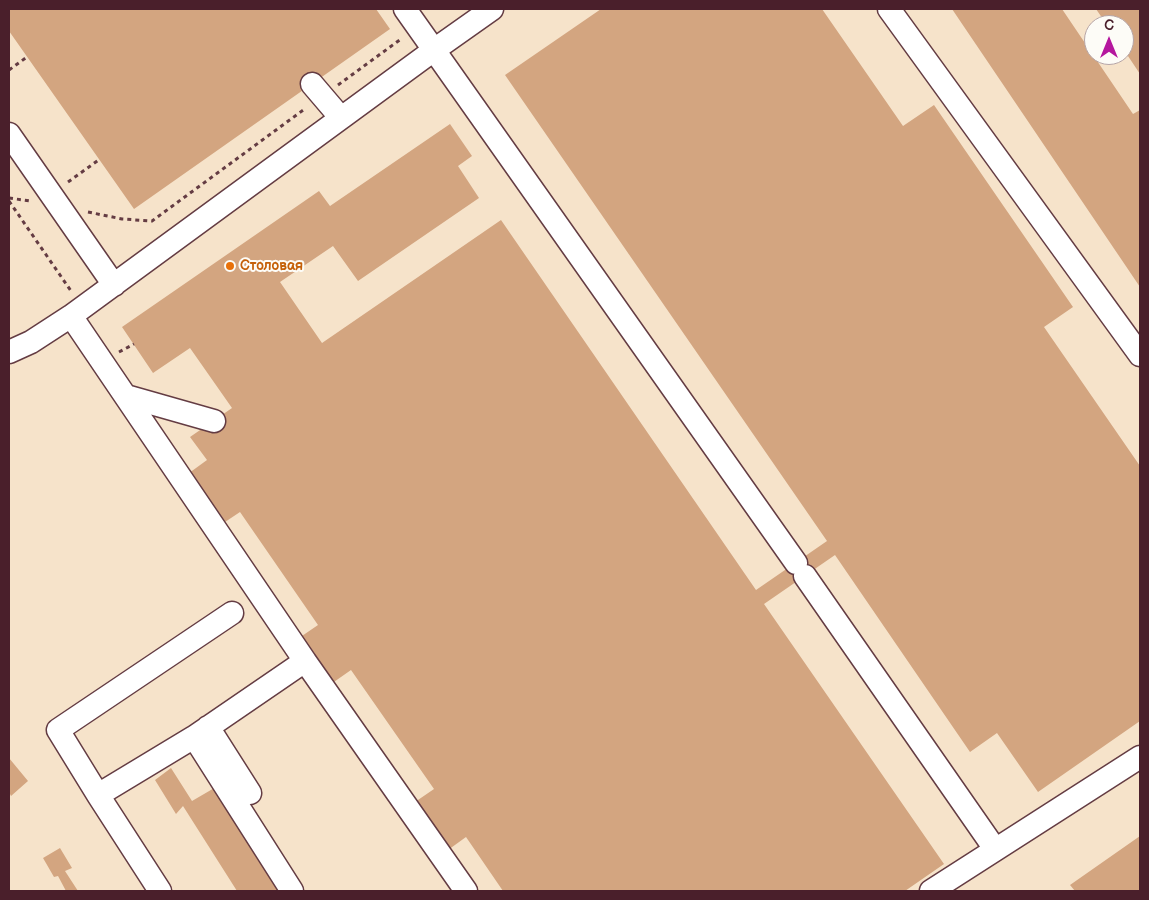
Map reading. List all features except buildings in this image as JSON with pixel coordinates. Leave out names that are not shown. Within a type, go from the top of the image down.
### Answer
[{"type":"lane","points":[[405,9],[801,569],[995,849]]},
{"type":"lane","points":[[9,352],[31,342],[77,312],[492,9]]},
{"type":"lane","points":[[889,9],[1140,355]]},
{"type":"lane","points":[[317,90],[341,118]]},
{"type":"lane","points":[[9,134],[114,285]]},
{"type":"lane","points":[[77,312],[245,600],[305,661],[466,891]]},
{"type":"lane","points":[[126,396],[214,421]]},
{"type":"lane","points":[[160,891],[58,730],[245,600]]},
{"type":"lane","points":[[98,795],[201,732],[305,661]]},
{"type":"lane","points":[[201,732],[250,793]]},
{"type":"lane","points":[[201,732],[292,891]]},
{"type":"lane","points":[[931,891],[1140,757]]},
{"type":"path","points":[[9,200],[58,205],[122,220],[152,221],[317,90],[417,27]]},
{"type":"path","points":[[9,70],[27,57]]},
{"type":"path","points":[[9,200],[77,312]]},
{"type":"path","points":[[115,354],[134,344]]},
{"type":"place","name":"Столовая","points":[[230,266]]}]
